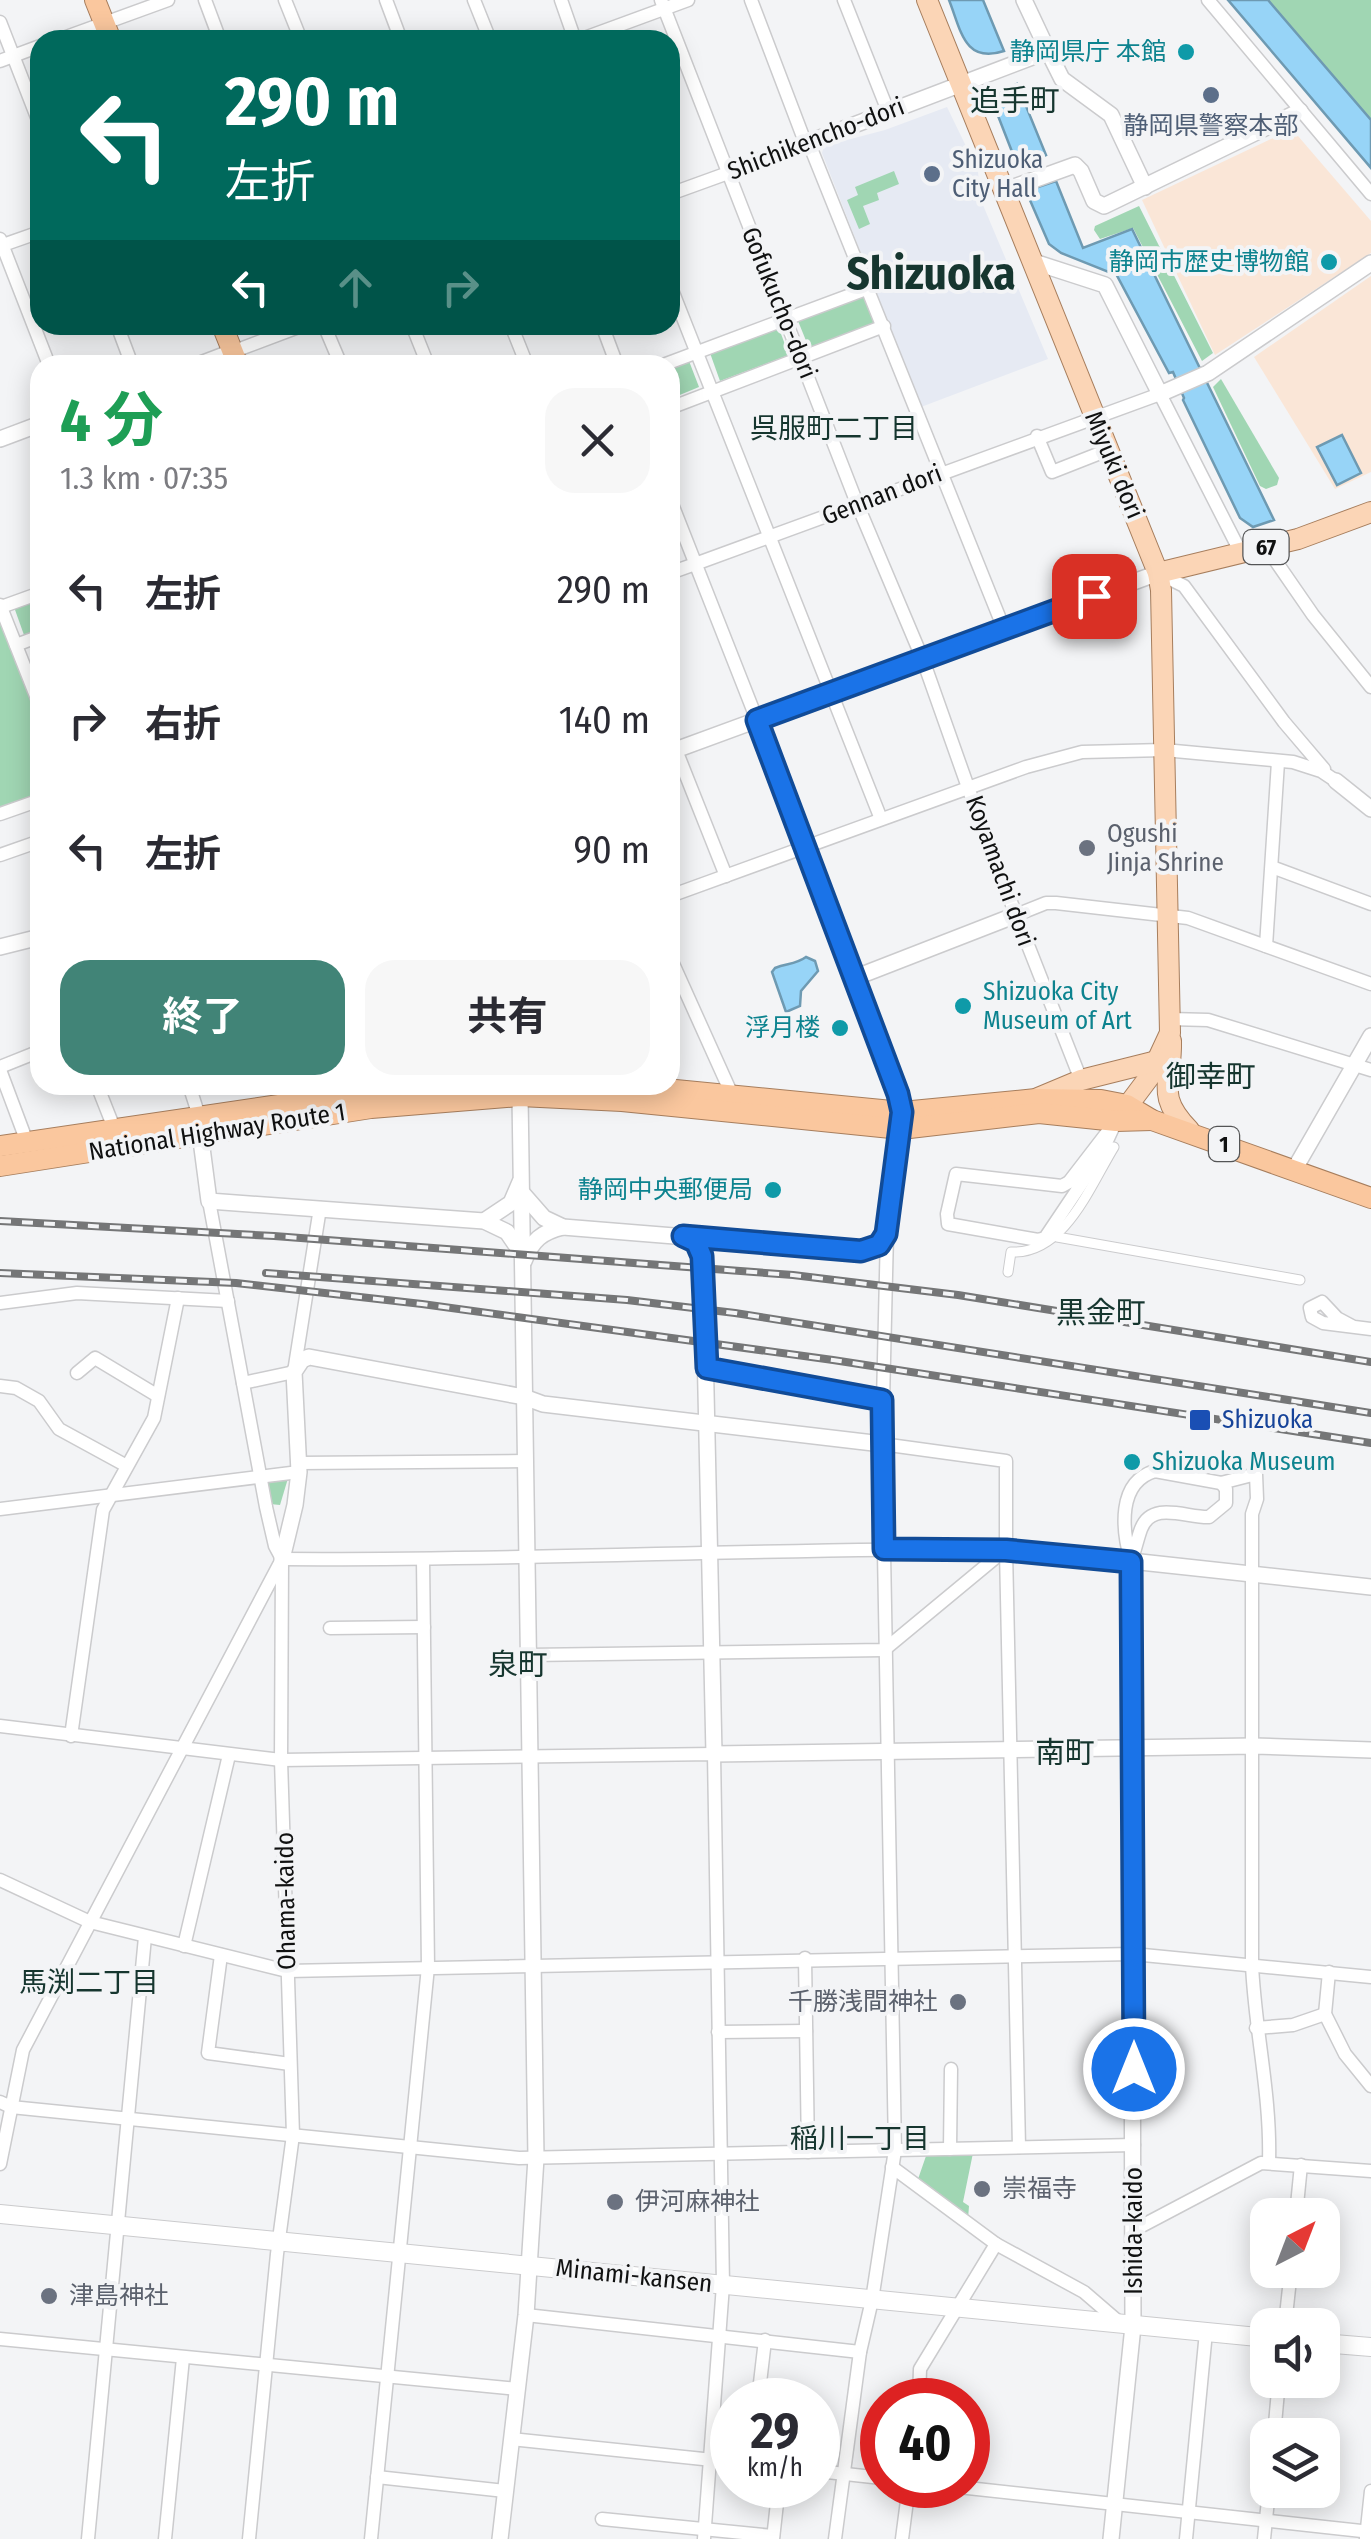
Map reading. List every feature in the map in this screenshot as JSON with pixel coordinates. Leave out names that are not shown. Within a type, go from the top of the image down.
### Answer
[{"type":"highway","points":[[95,0],[107,30]]},
{"type":"highway","name":"National Highway Route 1","points":[[680,1091],[902,1120],[1036,1099],[1101,1100],[1121,1113]]},
{"type":"highway","name":"National Highway Route 1","points":[[0,1166],[362,1095]]},
{"type":"highway","name":"National Highway Route 1","points":[[0,1146],[114,1128],[199,1126],[477,1095]]},
{"type":"highway","name":"National Highway Route 1","points":[[570,1095],[902,1120],[1121,1113],[1189,1130],[1371,1198]]},
{"type":"main road","name":"Miyuki dori","points":[[927,0],[1158,574],[1163,613],[1170,1026],[1157,1061],[1121,1113]]},
{"type":"main road","name":"67","points":[[1158,574],[1321,532],[1371,512]]},
{"type":"main road","points":[[1170,1026],[1172,1063],[1166,1095],[1169,1106],[1189,1130]]},
{"type":"main road","points":[[1036,1099],[1081,1080],[1157,1061]]},
{"type":"main road","name":"Minami-kansen","points":[[0,2214],[1250,2336]]},
{"type":"main road","points":[[1340,2344],[1371,2347]]},
{"type":"street","points":[[112,30],[168,0]]},
{"type":"street","points":[[204,0],[216,30]]},
{"type":"street","points":[[285,0],[297,30]]},
{"type":"street","points":[[386,0],[397,30]]},
{"type":"street","points":[[474,0],[486,30]]},
{"type":"street","points":[[561,0],[573,30]]},
{"type":"street","points":[[601,30],[663,4],[688,0]]},
{"type":"street","points":[[751,0],[1004,629]]},
{"type":"street","points":[[844,0],[888,111]]},
{"type":"street","points":[[1024,0],[1062,79],[1111,114],[1145,187]]},
{"type":"street","points":[[1208,0],[1371,194]]},
{"type":"street","name":"Gofukucho-dori","points":[[663,4],[673,30]]},
{"type":"street","points":[[0,22],[7,58],[30,105]]},
{"type":"street","name":"Gofukucho-dori","points":[[680,48],[858,506],[923,660]]},
{"type":"street","name":"Shichikencho-dori","points":[[680,190],[1048,52]]},
{"type":"street","points":[[1003,191],[1070,166],[1079,168],[1094,202],[1100,206],[1300,111]]},
{"type":"street","points":[[30,235],[1,243],[30,315]]},
{"type":"street","points":[[1031,260],[1105,286],[1168,390],[1241,553]]},
{"type":"street","points":[[1168,390],[1208,373],[1371,263]]},
{"type":"street","points":[[680,358],[869,288]]},
{"type":"street","points":[[680,311],[881,818]]},
{"type":"street","points":[[680,405],[884,326]]},
{"type":"street","points":[[241,355],[283,335]]},
{"type":"street","name":"Gennan dori","points":[[680,569],[1168,390]]},
{"type":"street","points":[[0,439],[30,428]]},
{"type":"street","points":[[1037,436],[1052,472],[1108,450]]},
{"type":"street","points":[[680,526],[806,847],[902,1120],[886,1234],[882,1400],[895,2150],[860,2352],[835,2539]]},
{"type":"street","points":[[1266,547],[1313,615],[1371,687]]},
{"type":"street","points":[[680,744],[757,720],[1158,574],[1184,586],[1291,731],[1336,781]]},
{"type":"street","points":[[30,596],[0,606],[30,681]]},
{"type":"street","points":[[16,645],[30,640]]},
{"type":"street","name":"Koyamachi dori","points":[[923,660],[1081,1080]]},
{"type":"street","points":[[680,892],[1026,766],[1082,752],[1164,750],[1307,765],[1371,808]]},
{"type":"street","points":[[1266,946],[1278,762]]},
{"type":"street","points":[[680,765],[726,876]]},
{"type":"street","points":[[0,814],[30,804]]},
{"type":"street","points":[[0,855],[30,844]]},
{"type":"street","points":[[1272,867],[1371,904]]},
{"type":"street","points":[[854,978],[1046,903],[1056,903],[1188,918],[1371,984]]},
{"type":"street","points":[[0,947],[30,940]]},
{"type":"street","points":[[680,979],[732,1097]]},
{"type":"street","points":[[1170,1026],[1208,1020],[1371,1070]]},
{"type":"street","points":[[1294,1170],[1371,1036]]},
{"type":"street","points":[[26,1142],[0,1068],[30,1054]]},
{"type":"street","points":[[101,1095],[114,1128]]},
{"type":"street","points":[[191,1095],[260,1476],[275,1546],[282,1559],[1006,1550],[1371,1587]]},
{"type":"street","points":[[500,2539],[526,2316],[536,2158],[523,1194],[518,1095]]},
{"type":"street","points":[[1008,1272],[1012,1252],[1031,1253],[1057,1236],[1121,1113]]},
{"type":"street","points":[[1105,1145],[1045,1238],[948,1224],[956,1174],[1062,1186],[1105,1145]]},
{"type":"street","points":[[484,1221],[511,1204],[522,1174]]},
{"type":"street","points":[[523,1194],[544,1218],[562,1227],[861,1251],[879,1245],[886,1234]]},
{"type":"street","points":[[209,1201],[484,1221],[507,1232],[522,1262]]},
{"type":"street","points":[[294,1372],[320,1208]]},
{"type":"street","points":[[522,1262],[542,1234],[562,1227]]},
{"type":"street","points":[[683,1236],[696,1242],[702,1256],[709,1424],[724,2286],[718,2378]]},
{"type":"street","points":[[1057,1236],[1300,1280]]},
{"type":"street","points":[[702,1256],[722,1239]]},
{"type":"street","points":[[0,1303],[77,1292],[228,1301]]},
{"type":"street","points":[[71,1736],[102,1510],[154,1418],[178,1298]]},
{"type":"street","points":[[1352,1326],[1371,1328]]},
{"type":"street","points":[[243,1383],[294,1372],[302,1360],[320,1356],[543,1404],[1006,1461],[1019,2147]]},
{"type":"street","points":[[78,1373],[94,1358],[158,1396]]},
{"type":"street","points":[[707,1368],[882,1400]]},
{"type":"street","name":"Ohama-kaido","points":[[0,2164],[5,2104],[23,2050],[282,1559],[296,1505],[299,1468],[294,1372]]},
{"type":"street","points":[[0,1386],[16,1388],[38,1401],[59,1429],[126,1464]]},
{"type":"street","points":[[0,1509],[299,1468],[525,1461]]},
{"type":"street","points":[[1131,1562],[1126,1544],[1126,1501],[1140,1477],[1155,1470],[1221,1483],[1256,1474],[1258,1500],[1252,1514],[1252,1965],[1256,2028],[1268,2093],[1268,2162]]},
{"type":"street","points":[[1131,1562],[1141,1528],[1151,1516],[1167,1512],[1202,1517],[1216,1514],[1228,1496],[1221,1483]]},
{"type":"street","points":[[529,1655],[884,1650],[1006,1550]]},
{"type":"street","name":"Ohama-kaido","points":[[249,2539],[293,2134],[282,1760],[282,1559]]},
{"type":"street","points":[[371,2539],[428,1967],[424,1560]]},
{"type":"street","name":"Ishida-kaido","points":[[1111,2539],[1134,2230],[1131,1562]]},
{"type":"street","points":[[330,1628],[424,1627]]},
{"type":"street","points":[[0,1726],[282,1760],[1010,1748],[1254,1746],[1371,1750]]},
{"type":"street","points":[[184,1946],[229,1755]]},
{"type":"street","points":[[0,1880],[90,1922],[288,1971],[1133,1954],[1371,1976]]},
{"type":"street","points":[[88,2539],[146,1936]]},
{"type":"street","points":[[220,1955],[208,2053],[290,2064]]},
{"type":"street","points":[[805,1958],[808,2152]]},
{"type":"street","points":[[1329,1972],[1325,2014],[1346,2054],[1371,2086]]},
{"type":"street","points":[[1256,2028],[1293,2025],[1325,2014]]},
{"type":"street","points":[[718,2032],[806,2031]]},
{"type":"street","points":[[950,2149],[951,2069]]},
{"type":"street","points":[[5,2104],[536,2158],[1134,2145]]},
{"type":"street","points":[[1134,2230],[1268,2162],[1371,2171]]},
{"type":"street","points":[[1298,2198],[1301,2164]]},
{"type":"street","points":[[892,2167],[996,2244],[1084,2292],[1128,2325]]},
{"type":"street","points":[[919,2378],[920,2369],[996,2244]]},
{"type":"street","points":[[526,2316],[860,2352]]},
{"type":"street","points":[[1186,2539],[1206,2332]]},
{"type":"street","points":[[0,2339],[517,2389]]},
{"type":"street","points":[[761,2378],[766,2340]]},
{"type":"street","points":[[166,2539],[183,2358]]},
{"type":"street","points":[[512,2439],[710,2459],[705,2534]]},
{"type":"street","points":[[840,2474],[860,2476]]},
{"type":"street","points":[[377,2476],[506,2491]]},
{"type":"street","points":[[990,2490],[1368,2534],[1371,2491]]},
{"type":"street","points":[[602,2519],[705,2534],[773,2537],[776,2508]]},
{"type":"street","points":[[902,2539],[906,2508]]},
{"type":"street","points":[[1264,2539],[1267,2508]]},
{"type":"shaded area","points":[[947,107],[978,171],[980,198],[1048,359],[921,407],[822,153],[824,146],[885,130]]},
{"type":"shaded area","points":[[1292,129],[1371,221],[1371,253],[1215,355],[1142,200]]},
{"type":"shaded area","points":[[1371,276],[1371,472],[1335,489],[1254,357]]},
{"type":"green space","points":[[1268,0],[1371,0],[1371,120]]},
{"type":"green space","points":[[894,171],[899,184],[877,193],[879,200],[863,206],[870,224],[859,229],[847,200],[858,195],[855,187]]},
{"type":"green space","points":[[1139,206],[1213,353],[1202,361],[1133,228],[1100,239],[1094,230],[1095,226]]},
{"type":"green space","points":[[864,296],[875,323],[809,348],[798,321]]},
{"type":"green space","points":[[778,326],[789,355],[720,381],[710,353]]},
{"type":"green space","points":[[689,361],[699,387],[680,395],[680,364]]},
{"type":"green space","points":[[1221,379],[1279,478],[1277,485],[1266,489],[1260,486],[1213,387]]},
{"type":"green space","points":[[30,601],[30,633],[24,635],[14,607]]},
{"type":"green space","points":[[0,622],[30,699],[30,796],[0,807]]},
{"type":"green space","points":[[289,1475],[280,1505],[270,1504],[264,1478]]},
{"type":"green space","points":[[973,2153],[963,2202],[969,2206],[968,2219],[917,2182],[926,2156]]},
{"type":"water","points":[[949,0],[983,0],[1004,51],[980,53],[972,48],[961,33]]},
{"type":"water","points":[[1228,0],[1268,0],[1371,120],[1371,168]]},
{"type":"water","points":[[1017,84],[1046,155],[1018,167],[993,103],[1003,90]]},
{"type":"water","points":[[1056,181],[1083,248],[1132,229],[1274,520],[1253,527],[1240,518],[1173,372],[1169,373],[1115,272],[1061,253],[1049,244],[1026,191]]},
{"type":"water","points":[[1342,435],[1361,473],[1337,485],[1317,447]]},
{"type":"water","points":[[806,957],[815,961],[818,971],[801,991],[800,1006],[786,1012],[772,972]]},
{"type":"railway","points":[[0,1221],[274,1236],[793,1275],[958,1295],[1371,1362]]},
{"type":"railway","points":[[0,1273],[236,1283],[422,1304],[833,1360],[1371,1443]]},
{"type":"railway","points":[[266,1273],[627,1300],[735,1313],[1371,1413]]},
{"type":"place","name":"静岡県庁 本館","points":[[1186,52]]},
{"type":"place","name":"静岡県警察本部","points":[[1211,95]]},
{"type":"place","name":"Shizuoka City Hall","points":[[932,174]]},
{"type":"place","name":"静岡市歴史博物館","points":[[1329,262]]},
{"type":"place","name":"Ogushi Jinja Shrine","points":[[1087,848]]},
{"type":"place","name":"Shizuoka City Museum of Art","points":[[963,1006]]},
{"type":"place","name":"浮月楼","points":[[840,1028]]},
{"type":"place","name":"静岡中央郵便局","points":[[773,1190]]},
{"type":"place","name":"Shizuoka","points":[[1200,1420]]},
{"type":"place","name":"Shizuoka Museum","points":[[1132,1462]]},
{"type":"place","name":"千勝浅間神社","points":[[958,2002]]},
{"type":"place","name":"崇福寺","points":[[982,2189]]},
{"type":"place","name":"伊河麻神社","points":[[615,2202]]},
{"type":"place","name":"津島神社","points":[[49,2296]]},
{"type":"district","name":"追手町","points":[[1015,101]]},
{"type":"district","name":"Shizuoka","points":[[931,274]]},
{"type":"district","name":"呉服町二丁目","points":[[834,428]]},
{"type":"district","name":"御幸町","points":[[1211,1077]]},
{"type":"district","name":"黒金町","points":[[1101,1313]]},
{"type":"district","name":"泉町","points":[[518,1665]]},
{"type":"district","name":"南町","points":[[1065,1753]]},
{"type":"district","name":"馬渕二丁目","points":[[89,1982]]},
{"type":"district","name":"稲川一丁目","points":[[860,2138]]},
{"type":"route","points":[[1094,596],[757,720],[898,1094],[902,1112],[886,1234],[879,1245],[861,1251],[683,1236],[696,1242],[702,1256],[707,1368],[882,1400],[884,1549],[1006,1550],[1131,1562],[1134,2069]]}]
